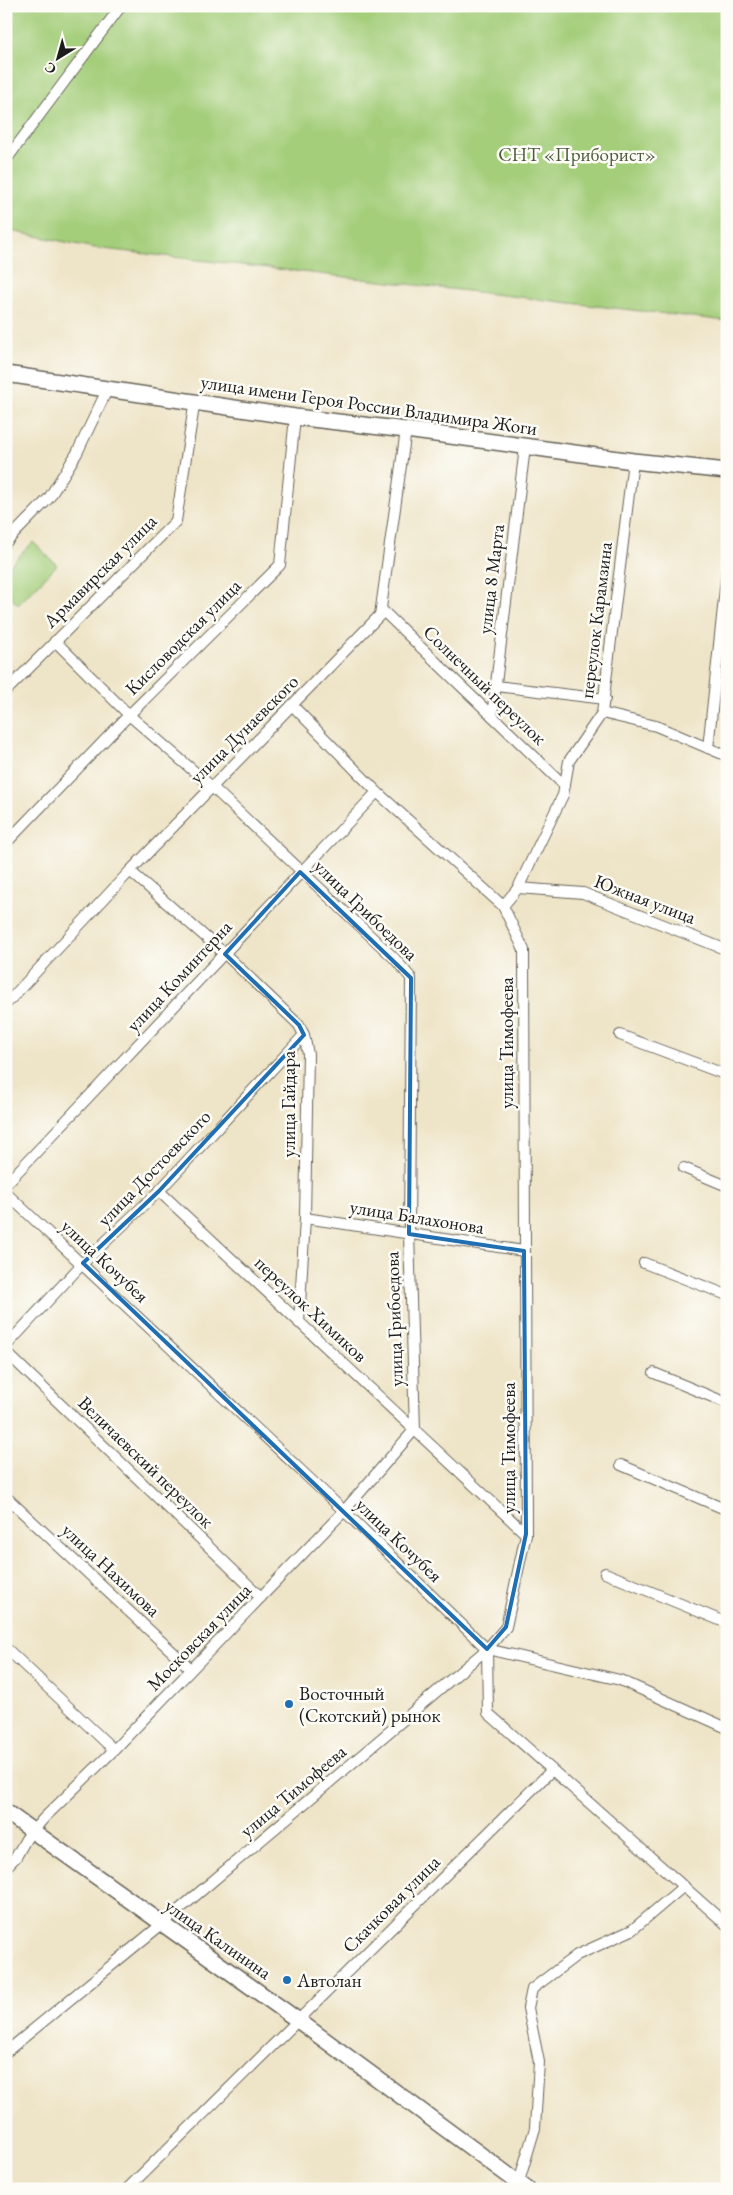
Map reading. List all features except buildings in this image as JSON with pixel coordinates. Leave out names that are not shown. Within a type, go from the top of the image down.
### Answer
[{"type":"main road","name":"улица имени Героя России Владимира Жоги","points":[[6,374],[525,447],[727,471]]},
{"type":"main road","name":"улица Калинина","points":[[6,1812],[299,2020],[521,2187]]},
{"type":"street","points":[[6,160],[121,6]]},
{"type":"street","points":[[6,542],[49,498],[77,453],[108,388]]},
{"type":"street","name":"Армавирская улица","points":[[6,692],[55,640],[176,521],[195,400]]},
{"type":"street","name":"Кисловодская улица","points":[[6,842],[129,715],[280,565],[295,416]]},
{"type":"street","name":"улица Дунаевского","points":[[6,1004],[211,786],[380,615],[406,430]]},
{"type":"street","name":"улица 8 Марта","points":[[492,716],[525,447]]},
{"type":"street","name":"переулок Карамзина","points":[[503,906],[518,888],[563,795],[569,761],[602,713],[633,461]]},
{"type":"street","points":[[708,748],[727,570]]},
{"type":"street","name":"Солнечный переулок","points":[[381,609],[564,786]]},
{"type":"street","name":"улица Грибоедова","points":[[55,640],[129,715],[211,786],[300,872],[395,959],[411,978],[410,1234],[415,1429]]},
{"type":"street","points":[[496,686],[605,699]]},
{"type":"street","name":"улица Тимофеева","points":[[6,2052],[162,1924],[487,1649],[506,1627],[526,1534],[524,950],[503,906],[377,792],[292,705]]},
{"type":"street","points":[[602,713],[656,726],[727,756]]},
{"type":"street","name":"улица Коминтерна","points":[[6,1184],[377,792]]},
{"type":"street","name":"улица Гайдара","points":[[130,871],[225,954],[299,1025],[304,1035],[308,1054],[305,1218],[299,1322]]},
{"type":"street","name":"Южная улица","points":[[518,888],[583,893],[727,950]]},
{"type":"street","name":"улица Достоевского","points":[[6,1346],[83,1263],[160,1191],[304,1035]]},
{"type":"street","points":[[620,1035],[727,1075]]},
{"type":"street","points":[[684,1168],[727,1186]]},
{"type":"street","name":"переулок Химиков","points":[[160,1191],[526,1534]]},
{"type":"street","name":"улица Кочубея","points":[[6,1193],[83,1263],[487,1649]]},
{"type":"street","name":"улица Балахонова","points":[[305,1218],[524,1251]]},
{"type":"street","points":[[644,1263],[727,1295]]},
{"type":"street","name":"Величаевский переулок","points":[[6,1352],[261,1597]]},
{"type":"street","points":[[654,1373],[727,1403]]},
{"type":"street","name":"Московская улица","points":[[6,1867],[44,1818],[114,1750],[344,1511],[415,1429]]},
{"type":"street","points":[[621,1465],[727,1510]]},
{"type":"street","name":"улица Нахимова","points":[[6,1497],[191,1669]]},
{"type":"street","points":[[605,1573],[727,1623]]},
{"type":"street","points":[[6,1648],[114,1750]]},
{"type":"street","points":[[727,1728],[620,1680],[487,1649],[488,1713],[727,1925]]},
{"type":"street","name":"Скачковая улица","points":[[127,2189],[551,1770]]},
{"type":"street","points":[[521,2187],[535,2128],[539,2062],[528,2008],[532,1988],[577,1954],[632,1930],[684,1886]]},
{"type":"highlighted area","points":[[300,872],[411,978],[409,1234],[524,1251],[526,1534],[506,1627],[487,1649],[83,1263],[159,1191],[304,1035],[299,1025],[225,954]]},
{"type":"green space","name":"СНТ «Приборист»","points":[[6,6],[727,6],[727,321],[95,248],[6,230]]},
{"type":"green space","points":[[33,542],[57,565],[18,605],[6,593],[6,569]]},
{"type":"place","name":"Восточный (Скотский) рынок","points":[[289,1704]]},
{"type":"place","name":"Автолан","points":[[287,1980]]}]
